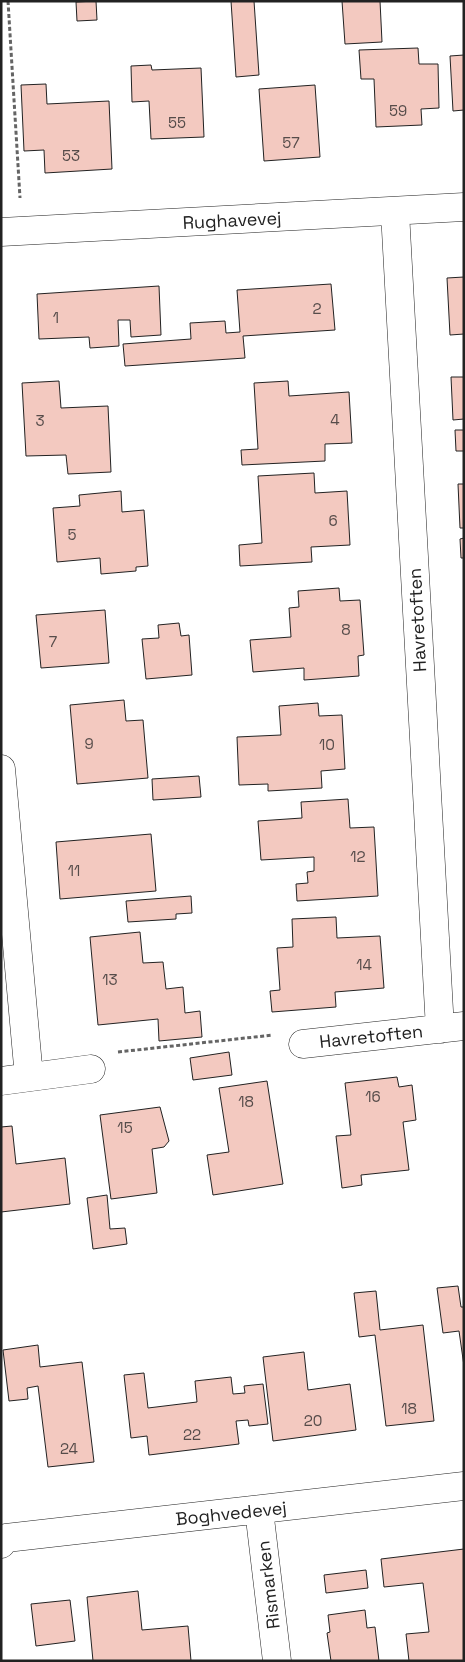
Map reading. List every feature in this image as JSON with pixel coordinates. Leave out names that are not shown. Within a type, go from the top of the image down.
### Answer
[{"type":"street","name":"Rughavevej","points":[[12,231],[464,208]]},
{"type":"street","name":"Havretoften","points":[[302,1044],[452,1027],[395,212]]},
{"type":"street","points":[[1,769],[28,1077]]},
{"type":"street","points":[[1,1081],[91,1069]]},
{"type":"street","name":"Boghvedevej","points":[[4,1541],[464,1486]]},
{"type":"street","name":"Rismarken","points":[[259,1510],[277,1661]]},
{"type":"path","points":[[8,1],[12,231]]},
{"type":"path","points":[[91,1069],[100,1054],[291,1034],[302,1044]]},
{"type":"building","points":[[96,1],[97,20],[77,21],[76,2]]},
{"type":"building","points":[[231,1],[254,1],[259,75],[236,77]]},
{"type":"building","points":[[342,1],[380,1],[382,42],[345,44]]},
{"type":"building","points":[[418,48],[419,64],[438,64],[439,108],[421,109],[422,125],[376,127],[374,79],[361,79],[359,50]]},
{"type":"building","points":[[464,55],[464,110],[453,111],[450,56]]},
{"type":"building","points":[[151,65],[152,70],[201,68],[204,137],[151,139],[149,101],[132,102],[131,66]]},
{"type":"building","points":[[46,84],[47,104],[109,101],[112,169],[45,173],[44,150],[24,151],[21,85]]},
{"type":"building","points":[[315,85],[320,157],[264,161],[259,89]]},
{"type":"building","points":[[464,277],[464,334],[450,335],[447,278]]},
{"type":"building","points":[[331,284],[335,330],[243,336],[245,358],[125,366],[123,344],[191,339],[190,323],[225,321],[226,333],[240,332],[237,290]]},
{"type":"building","points":[[159,286],[161,335],[131,337],[130,320],[118,320],[119,346],[90,348],[89,337],[39,339],[37,294]]},
{"type":"building","points":[[451,377],[464,377],[464,419],[453,420]]},
{"type":"building","points":[[59,381],[61,408],[108,406],[111,472],[68,474],[66,455],[26,456],[22,383]]},
{"type":"building","points":[[288,381],[289,396],[349,392],[352,443],[325,444],[325,461],[242,465],[241,450],[258,449],[254,383]]},
{"type":"building","points":[[455,430],[464,430],[464,451],[456,451]]},
{"type":"building","points":[[314,473],[315,493],[347,491],[350,545],[311,547],[312,562],[240,566],[239,545],[262,543],[258,476]]},
{"type":"building","points":[[458,484],[464,484],[464,528],[460,528]]},
{"type":"building","points":[[121,491],[122,512],[144,510],[148,566],[136,567],[136,571],[101,574],[100,558],[57,562],[53,508],[80,506],[79,495]]},
{"type":"building","points":[[464,538],[464,558],[461,558],[460,539]]},
{"type":"building","points":[[339,588],[340,601],[360,600],[364,655],[358,656],[359,676],[304,680],[304,668],[253,672],[250,640],[291,637],[289,608],[299,607],[298,591]]},
{"type":"building","points":[[105,610],[109,663],[41,668],[36,615]]},
{"type":"building","points":[[179,623],[181,636],[189,635],[192,675],[146,679],[142,639],[159,638],[158,625]]},
{"type":"building","points":[[124,700],[126,721],[143,720],[148,778],[77,784],[70,705]]},
{"type":"building","points":[[318,703],[319,716],[342,715],[345,769],[321,771],[322,788],[268,791],[268,784],[239,785],[237,737],[281,735],[279,706]]},
{"type":"building","points":[[199,776],[201,797],[153,800],[152,779]]},
{"type":"building","points":[[348,799],[350,828],[374,827],[378,896],[297,901],[296,884],[308,883],[307,872],[314,871],[314,857],[261,860],[258,821],[302,818],[301,802]]},
{"type":"building","points":[[151,834],[156,891],[60,899],[56,842]]},
{"type":"building","points":[[191,896],[192,913],[176,914],[176,919],[128,922],[126,901]]},
{"type":"building","points":[[336,917],[337,938],[380,936],[384,988],[335,992],[336,1007],[272,1012],[270,991],[280,990],[277,948],[293,947],[292,919]]},
{"type":"building","points":[[140,932],[143,963],[163,962],[166,989],[183,987],[185,1013],[200,1011],[202,1037],[159,1041],[158,1019],[98,1025],[90,937]]},
{"type":"building","points":[[229,1052],[232,1075],[193,1080],[190,1058]]},
{"type":"building","points":[[397,1077],[399,1087],[412,1085],[416,1120],[403,1122],[409,1170],[361,1175],[362,1185],[342,1188],[336,1136],[351,1135],[345,1083]]},
{"type":"building","points":[[267,1081],[283,1184],[213,1195],[207,1155],[229,1152],[219,1088]]},
{"type":"building","points":[[160,1107],[169,1141],[164,1147],[152,1149],[157,1193],[111,1199],[100,1115]]},
{"type":"building","points":[[12,1126],[16,1164],[65,1158],[70,1204],[1,1212],[1,1127]]},
{"type":"building","points":[[107,1195],[110,1229],[125,1228],[127,1244],[93,1249],[87,1198]]},
{"type":"building","points":[[458,1286],[461,1307],[464,1307],[464,1366],[459,1331],[443,1333],[437,1288]]},
{"type":"building","points":[[376,1291],[380,1330],[423,1325],[434,1421],[386,1426],[375,1335],[359,1337],[354,1293]]},
{"type":"building","points":[[38,1345],[40,1367],[82,1362],[94,1462],[48,1467],[38,1386],[27,1388],[28,1399],[9,1401],[3,1350]]},
{"type":"building","points":[[304,1352],[308,1390],[350,1384],[356,1430],[273,1441],[263,1357]]},
{"type":"building","points":[[144,1373],[148,1408],[197,1402],[195,1381],[231,1377],[233,1394],[245,1393],[244,1386],[263,1384],[268,1424],[249,1426],[248,1420],[236,1421],[239,1444],[149,1455],[147,1436],[131,1438],[124,1375]]},
{"type":"building","points":[[464,1549],[464,1661],[409,1661],[406,1634],[429,1632],[423,1583],[384,1587],[381,1559]]},
{"type":"building","points":[[366,1570],[368,1588],[326,1593],[324,1575]]},
{"type":"building","points":[[138,1591],[142,1630],[188,1626],[191,1661],[93,1661],[87,1597]]},
{"type":"building","points":[[70,1600],[75,1641],[36,1646],[31,1604]]},
{"type":"building","points":[[365,1610],[367,1628],[375,1627],[379,1661],[331,1661],[327,1633],[330,1632],[328,1615]]}]
